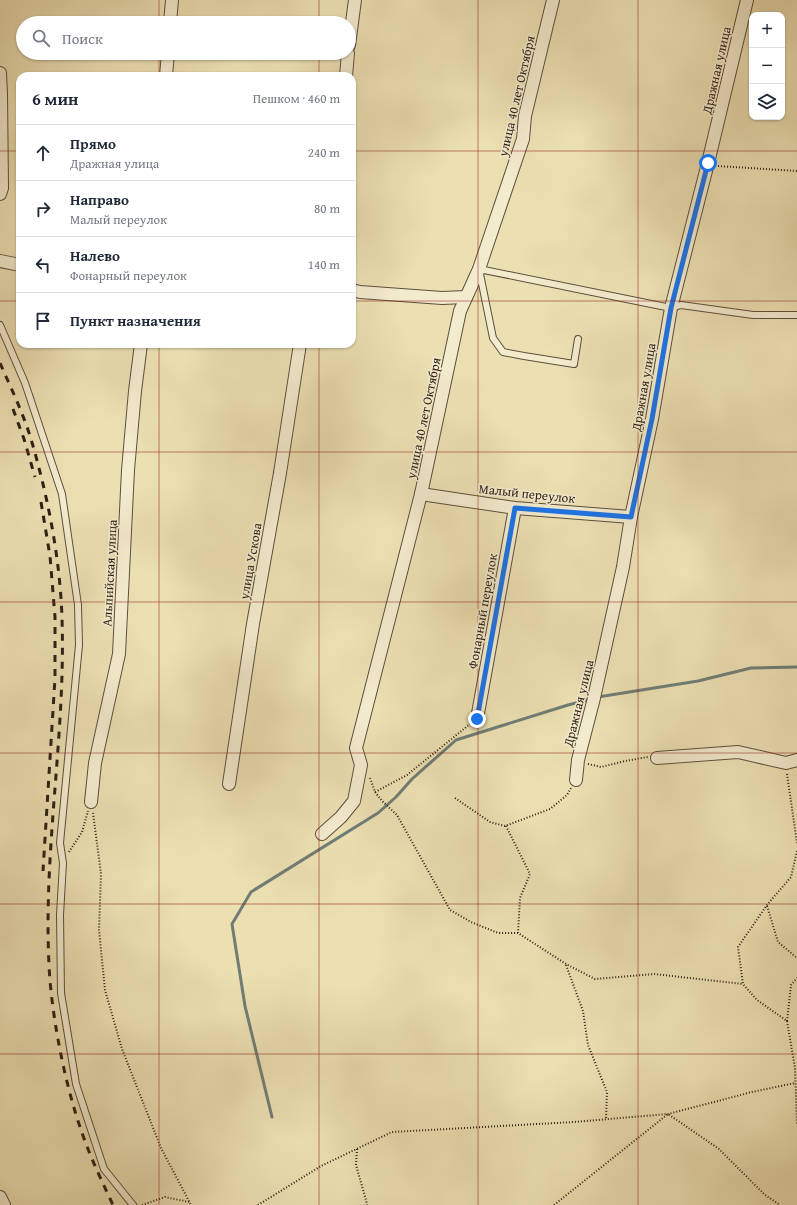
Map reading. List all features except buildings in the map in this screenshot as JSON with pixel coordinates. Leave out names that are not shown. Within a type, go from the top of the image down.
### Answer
[{"type":"street","points":[[171,16],[172,0]]},
{"type":"street","points":[[353,16],[355,0]]},
{"type":"street","name":"улица 40 лет Октября","points":[[322,834],[341,817],[354,801],[361,765],[356,748],[421,494],[460,311],[479,269],[523,139],[526,116],[553,0]]},
{"type":"street","name":"Дражная улица","points":[[576,780],[578,760],[594,698],[623,567],[631,517],[652,419],[671,308],[708,165],[747,0]]},
{"type":"street","points":[[166,72],[167,60]]},
{"type":"street","points":[[346,72],[347,60]]},
{"type":"street","points":[[0,73],[2,188],[0,194]]},
{"type":"street","points":[[0,261],[16,264]]},
{"type":"street","points":[[356,291],[442,298],[466,297]]},
{"type":"street","name":"Альпийская улица","points":[[91,802],[95,763],[119,654],[128,470],[140,348]]},
{"type":"street","name":"улица Ускова","points":[[229,784],[253,624],[280,473],[299,348]]},
{"type":"street","name":"Малый переулок","points":[[421,494],[515,508],[631,517]]},
{"type":"street","name":"Фонарный переулок","points":[[477,719],[515,508]]},
{"type":"street","points":[[657,758],[738,752],[791,761]]},
{"type":"street","points":[[0,1197],[4,1205]]},
{"type":"lane","points":[[578,339],[574,364],[503,352],[493,338],[479,269],[671,308],[681,305],[753,315],[797,315]]},
{"type":"lane","points":[[0,326],[25,383],[62,494],[78,605],[79,645],[60,843],[63,863],[60,915],[61,993],[76,1084],[104,1169],[133,1205]]},
{"type":"path","points":[[708,165],[797,171]]},
{"type":"path","points":[[375,792],[407,775],[477,719]]},
{"type":"path","points":[[578,760],[601,767],[645,756],[657,758]]},
{"type":"path","points":[[791,761],[797,843]]},
{"type":"path","points":[[361,765],[375,792],[382,801],[397,814],[450,910],[471,922],[498,933],[518,933],[566,964],[595,978],[654,974],[743,984]]},
{"type":"path","points":[[455,798],[490,822],[505,826],[550,809],[567,795],[576,780]]},
{"type":"path","points":[[63,863],[82,832],[91,802]]},
{"type":"path","points":[[91,802],[101,874],[99,930],[105,990],[122,1049],[161,1148],[191,1205]]},
{"type":"path","points":[[505,826],[530,874],[520,898],[518,933]]},
{"type":"path","points":[[787,1021],[757,1000],[743,984],[738,947],[767,905],[791,877],[797,851]]},
{"type":"path","points":[[767,905],[778,942],[797,958]]},
{"type":"path","points":[[566,964],[583,1011],[588,1045],[607,1092],[606,1119]]},
{"type":"path","points":[[797,978],[791,985],[787,1021],[795,1068],[797,1124]]},
{"type":"path","points":[[258,1205],[262,1204],[320,1166],[392,1132],[668,1114],[752,1092],[795,1083]]},
{"type":"path","points":[[554,1205],[668,1114]]},
{"type":"path","points":[[668,1114],[719,1149],[765,1195],[780,1205]]},
{"type":"path","points":[[357,1148],[356,1165],[367,1205]]},
{"type":"path","points":[[142,1205],[165,1197],[189,1202]]},
{"type":"waterway","points":[[598,697],[698,681],[751,668],[797,667]]},
{"type":"waterway","points":[[272,1117],[245,1006],[232,924],[251,892],[378,813],[396,797],[412,779],[456,740],[591,699]]},
{"type":"railway","points":[[0,363],[17,401],[31,439],[43,483],[56,550],[61,595],[61,709],[49,890],[48,936],[52,1002],[59,1046],[69,1091],[82,1134],[113,1205]]},
{"type":"railway","points":[[13,409],[24,439],[35,477]]},
{"type":"railway","points":[[41,502],[50,556],[55,617],[55,678],[43,871]]},
{"type":"route","points":[[477,719],[515,508],[631,517],[652,419],[671,308],[708,163]]}]
